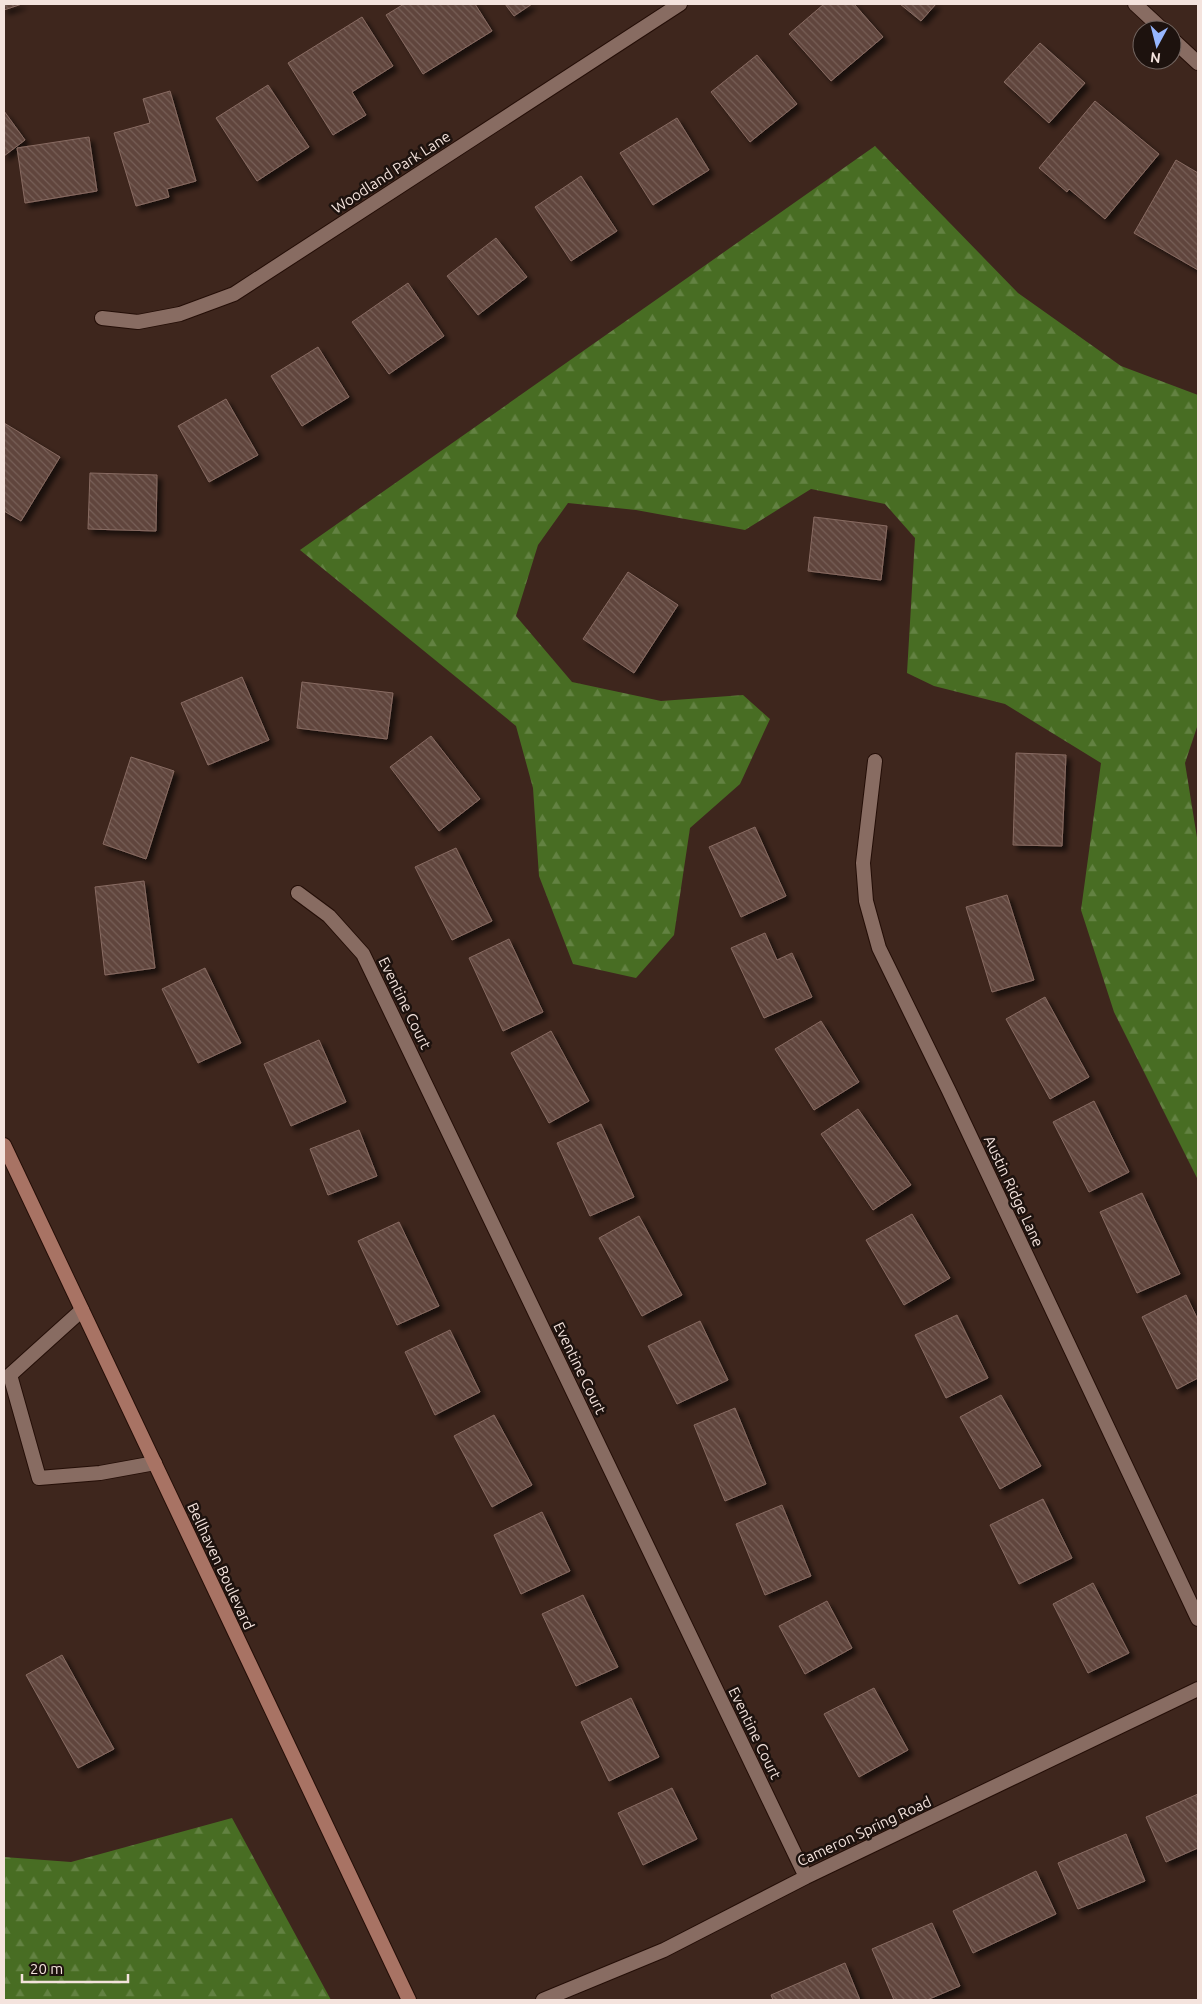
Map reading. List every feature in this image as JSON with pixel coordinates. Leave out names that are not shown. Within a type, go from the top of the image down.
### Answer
[{"type":"main road","name":"Bellhaven Boulevard","points":[[4,1145],[409,2000]]},
{"type":"street","name":"Woodland Park Lane","points":[[102,318],[138,322],[180,314],[234,294],[680,4]]},
{"type":"street","points":[[1135,4],[1152,20]]},
{"type":"street","points":[[1182,48],[1198,63]]},
{"type":"street","name":"Austin Ridge Lane","points":[[875,761],[863,863],[866,901],[879,948],[953,1100],[1198,1619]]},
{"type":"street","name":"Eventine Court","points":[[298,893],[329,916],[363,954],[806,1877]]},
{"type":"street","points":[[82,1310],[10,1375],[39,1478],[100,1473],[155,1463]]},
{"type":"street","name":"Cameron Spring Road","points":[[543,2000],[664,1950],[806,1877],[1198,1689]]},
{"type":"green space","points":[[875,146],[1018,293],[1121,366],[1198,395],[1198,724],[1185,763],[1198,844],[1198,1180],[1114,1012],[1081,910],[1101,763],[1005,704],[934,686],[907,673],[915,538],[885,504],[811,489],[745,530],[636,510],[568,503],[538,545],[516,616],[572,682],[661,701],[743,695],[770,719],[740,784],[690,828],[674,935],[636,978],[573,964],[539,876],[533,788],[516,726],[300,550]]},
{"type":"green space","points":[[232,1818],[331,2000],[4,2000],[4,1857],[71,1862]]},
{"type":"building","points":[[4,4],[22,4],[4,10]]},
{"type":"building","points":[[404,4],[475,4],[492,31],[423,74],[386,15]]},
{"type":"building","points":[[505,4],[532,4],[514,16]]},
{"type":"building","points":[[824,4],[854,4],[883,37],[831,81],[789,34]]},
{"type":"building","points":[[900,4],[936,4],[921,21]]},
{"type":"building","points":[[362,17],[393,66],[352,92],[366,115],[333,135],[288,63]]},
{"type":"building","points":[[1040,43],[1085,83],[1049,123],[1004,82]]},
{"type":"building","points":[[757,55],[797,104],[750,142],[711,92]]},
{"type":"building","points":[[268,85],[309,147],[257,181],[216,118]]},
{"type":"building","points":[[170,91],[196,181],[167,189],[169,197],[136,206],[114,133],[150,123],[143,99]]},
{"type":"building","points":[[1095,101],[1159,154],[1105,219],[1069,189],[1067,192],[1039,168]]},
{"type":"building","points":[[4,111],[25,140],[4,156]]},
{"type":"building","points":[[677,118],[709,170],[653,205],[620,153]]},
{"type":"building","points":[[89,137],[97,191],[25,203],[17,148]]},
{"type":"building","points":[[1176,160],[1198,173],[1198,270],[1134,233]]},
{"type":"building","points":[[581,176],[617,231],[571,261],[535,207]]},
{"type":"building","points":[[496,238],[527,277],[478,315],[447,276]]},
{"type":"building","points":[[408,283],[444,336],[389,374],[352,322]]},
{"type":"building","points":[[318,347],[349,397],[302,426],[271,376]]},
{"type":"building","points":[[226,399],[258,455],[209,482],[178,426]]},
{"type":"building","points":[[4,423],[60,457],[21,521],[4,511]]},
{"type":"building","points":[[90,473],[157,475],[156,531],[88,529]]},
{"type":"building","points":[[814,517],[887,526],[881,580],[808,571]]},
{"type":"building","points":[[628,572],[678,605],[634,673],[583,639]]},
{"type":"building","points":[[242,677],[269,740],[208,765],[181,703]]},
{"type":"building","points":[[302,682],[393,693],[387,739],[297,728]]},
{"type":"building","points":[[431,736],[480,799],[439,831],[390,767]]},
{"type":"building","points":[[1016,753],[1066,755],[1062,846],[1013,845]]},
{"type":"building","points":[[131,757],[174,771],[146,859],[103,844]]},
{"type":"building","points":[[755,827],[786,896],[741,917],[709,847]]},
{"type":"building","points":[[456,848],[492,921],[452,940],[415,867]]},
{"type":"building","points":[[144,881],[155,968],[105,975],[95,887]]},
{"type":"building","points":[[1007,895],[1034,980],[992,992],[966,907]]},
{"type":"building","points":[[765,933],[777,960],[792,953],[812,997],[764,1018],[731,948]]},
{"type":"building","points":[[509,939],[543,1012],[503,1031],[469,958]]},
{"type":"building","points":[[205,968],[241,1043],[198,1063],[162,989]]},
{"type":"building","points":[[1045,997],[1089,1077],[1050,1099],[1006,1019]]},
{"type":"building","points":[[821,1021],[859,1082],[814,1110],[775,1049]]},
{"type":"building","points":[[551,1031],[589,1101],[549,1123],[511,1053]]},
{"type":"building","points":[[319,1040],[346,1102],[291,1126],[264,1064]]},
{"type":"building","points":[[1094,1101],[1129,1172],[1089,1192],[1053,1122]]},
{"type":"building","points":[[858,1109],[911,1185],[873,1210],[821,1134]]},
{"type":"building","points":[[601,1124],[634,1197],[590,1216],[557,1143]]},
{"type":"building","points":[[359,1130],[377,1176],[328,1195],[310,1149]]},
{"type":"building","points":[[1142,1193],[1180,1274],[1137,1293],[1100,1212]]},
{"type":"building","points":[[912,1214],[950,1278],[904,1305],[866,1240]]},
{"type":"building","points":[[639,1216],[682,1295],[642,1316],[599,1238]]},
{"type":"building","points":[[399,1222],[439,1306],[397,1325],[358,1241]]},
{"type":"building","points":[[1186,1295],[1198,1320],[1198,1378],[1177,1389],[1142,1317]]},
{"type":"building","points":[[957,1315],[988,1378],[946,1398],[915,1335]]},
{"type":"building","points":[[700,1321],[728,1380],[677,1404],[648,1346]]},
{"type":"building","points":[[450,1330],[480,1392],[435,1415],[405,1352]]},
{"type":"building","points":[[1001,1395],[1041,1466],[1000,1489],[960,1417]]},
{"type":"building","points":[[735,1408],[766,1484],[725,1501],[694,1425]]},
{"type":"building","points":[[494,1415],[532,1485],[492,1507],[454,1436]]},
{"type":"building","points":[[1043,1499],[1072,1558],[1019,1584],[990,1525]]},
{"type":"building","points":[[782,1505],[811,1576],[765,1595],[736,1524]]},
{"type":"building","points":[[542,1512],[570,1571],[521,1594],[494,1535]]},
{"type":"building","points":[[1093,1583],[1129,1653],[1088,1673],[1053,1604]]},
{"type":"building","points":[[583,1595],[618,1667],[576,1686],[542,1614]]},
{"type":"building","points":[[827,1601],[852,1648],[805,1674],[779,1626]]},
{"type":"building","points":[[62,1655],[114,1749],[78,1768],[26,1675]]},
{"type":"building","points":[[874,1688],[908,1750],[859,1777],[824,1714]]},
{"type":"building","points":[[631,1698],[659,1757],[609,1781],[581,1722]]},
{"type":"building","points":[[672,1788],[697,1839],[643,1865],[618,1813]]},
{"type":"building","points":[[1198,1794],[1198,1848],[1166,1862],[1146,1817]]},
{"type":"building","points":[[1126,1834],[1145,1881],[1078,1909],[1058,1863]]},
{"type":"building","points":[[1036,1871],[1056,1914],[973,1953],[953,1911]]},
{"type":"building","points":[[932,1923],[960,1986],[927,2000],[894,2000],[872,1949]]},
{"type":"building","points":[[845,1963],[860,2000],[773,2000],[771,1995]]}]
